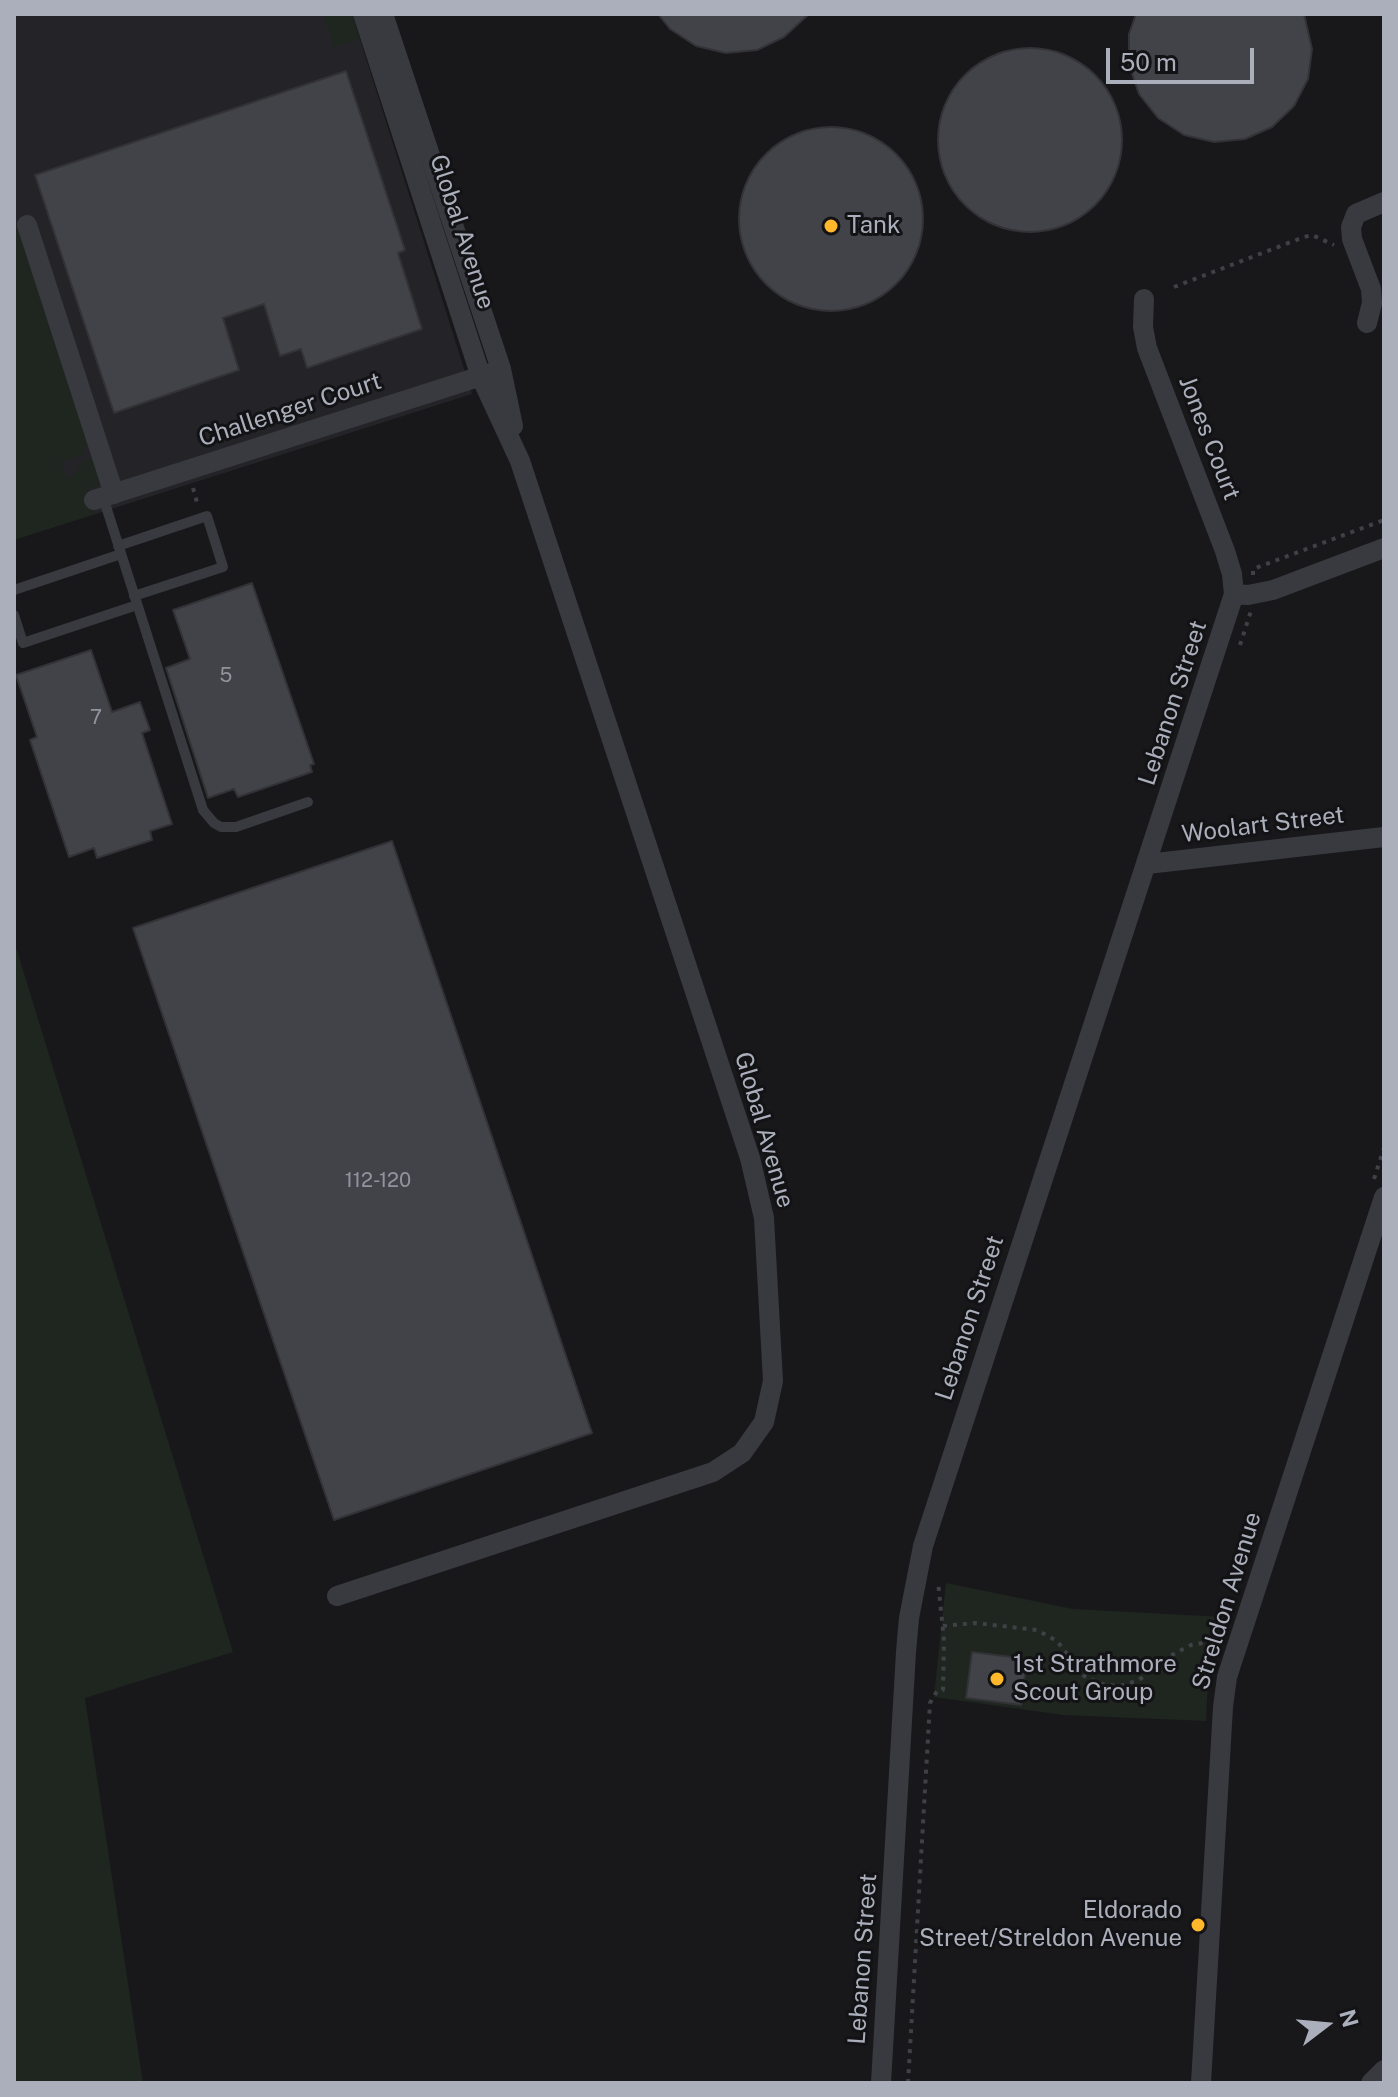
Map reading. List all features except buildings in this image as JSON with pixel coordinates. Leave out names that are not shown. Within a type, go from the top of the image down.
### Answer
[{"type":"street","name":"Global Avenue","points":[[363,14],[481,377],[520,461]]},
{"type":"street","name":"Global Avenue","points":[[337,1596],[713,1472],[742,1453],[764,1422],[773,1381],[764,1218],[750,1158],[520,461],[501,369],[383,14]]},
{"type":"street","points":[[1367,323],[1372,297],[1352,239],[1351,227],[1356,214],[1384,202]]},
{"type":"street","points":[[27,225],[104,497]]},
{"type":"street","name":"Jones Court","points":[[1144,299],[1143,327],[1147,348],[1232,574],[1243,594]]},
{"type":"street","name":"Challenger Court","points":[[104,497],[501,369]]},
{"type":"street","points":[[1243,594],[1273,590],[1384,548]]},
{"type":"street","name":"Lebanon Street","points":[[881,2083],[906,1652],[918,1568],[1147,864],[1243,594]]},
{"type":"street","name":"Woolart Street","points":[[1147,864],[1384,837]]},
{"type":"street","name":"Streldon Avenue","points":[[1201,2083],[1227,1677],[1384,1197]]},
{"type":"street","points":[[1371,2083],[1384,2070]]},
{"type":"lane","points":[[104,497],[203,810],[221,827],[236,827],[308,802]]},
{"type":"lane","points":[[14,590],[207,516],[223,567],[23,643],[14,615]]},
{"type":"path","points":[[1174,287],[1304,237],[1312,235],[1335,246],[1352,239]]},
{"type":"path","points":[[187,470],[202,518]]},
{"type":"path","points":[[1240,645],[1250,617],[1243,594],[1253,569],[1384,520]]},
{"type":"path","points":[[908,2083],[930,1703],[937,1691],[943,1690],[943,1626],[937,1571]]},
{"type":"path","points":[[943,1626],[975,1623],[1037,1630],[1057,1641],[1084,1676],[1101,1684],[1120,1686],[1139,1680],[1170,1656],[1191,1645],[1221,1640]]},
{"type":"shaded area","points":[[14,14],[352,14],[472,394],[14,540]]},
{"type":"shaded area","points":[[323,14],[352,14],[360,39],[334,47]]},
{"type":"shaded area","points":[[18,227],[90,440],[80,456],[61,462],[66,477],[73,476],[83,462],[94,456],[102,484],[87,489],[94,514],[14,540],[14,229]]},
{"type":"shaded area","points":[[14,941],[233,1652],[85,1698],[143,2083],[14,2083]]},
{"type":"shaded area","points":[[946,1583],[1073,1609],[1224,1617],[1209,1662],[1206,1721],[1063,1715],[934,1697]]},
{"type":"place","name":"Tank","points":[[831,226]]},
{"type":"place","name":"1st Strathmore Scout Group","points":[[997,1679]]},
{"type":"place","name":"Eldorado Street/Streldon Avenue","points":[[1198,1925]]}]
